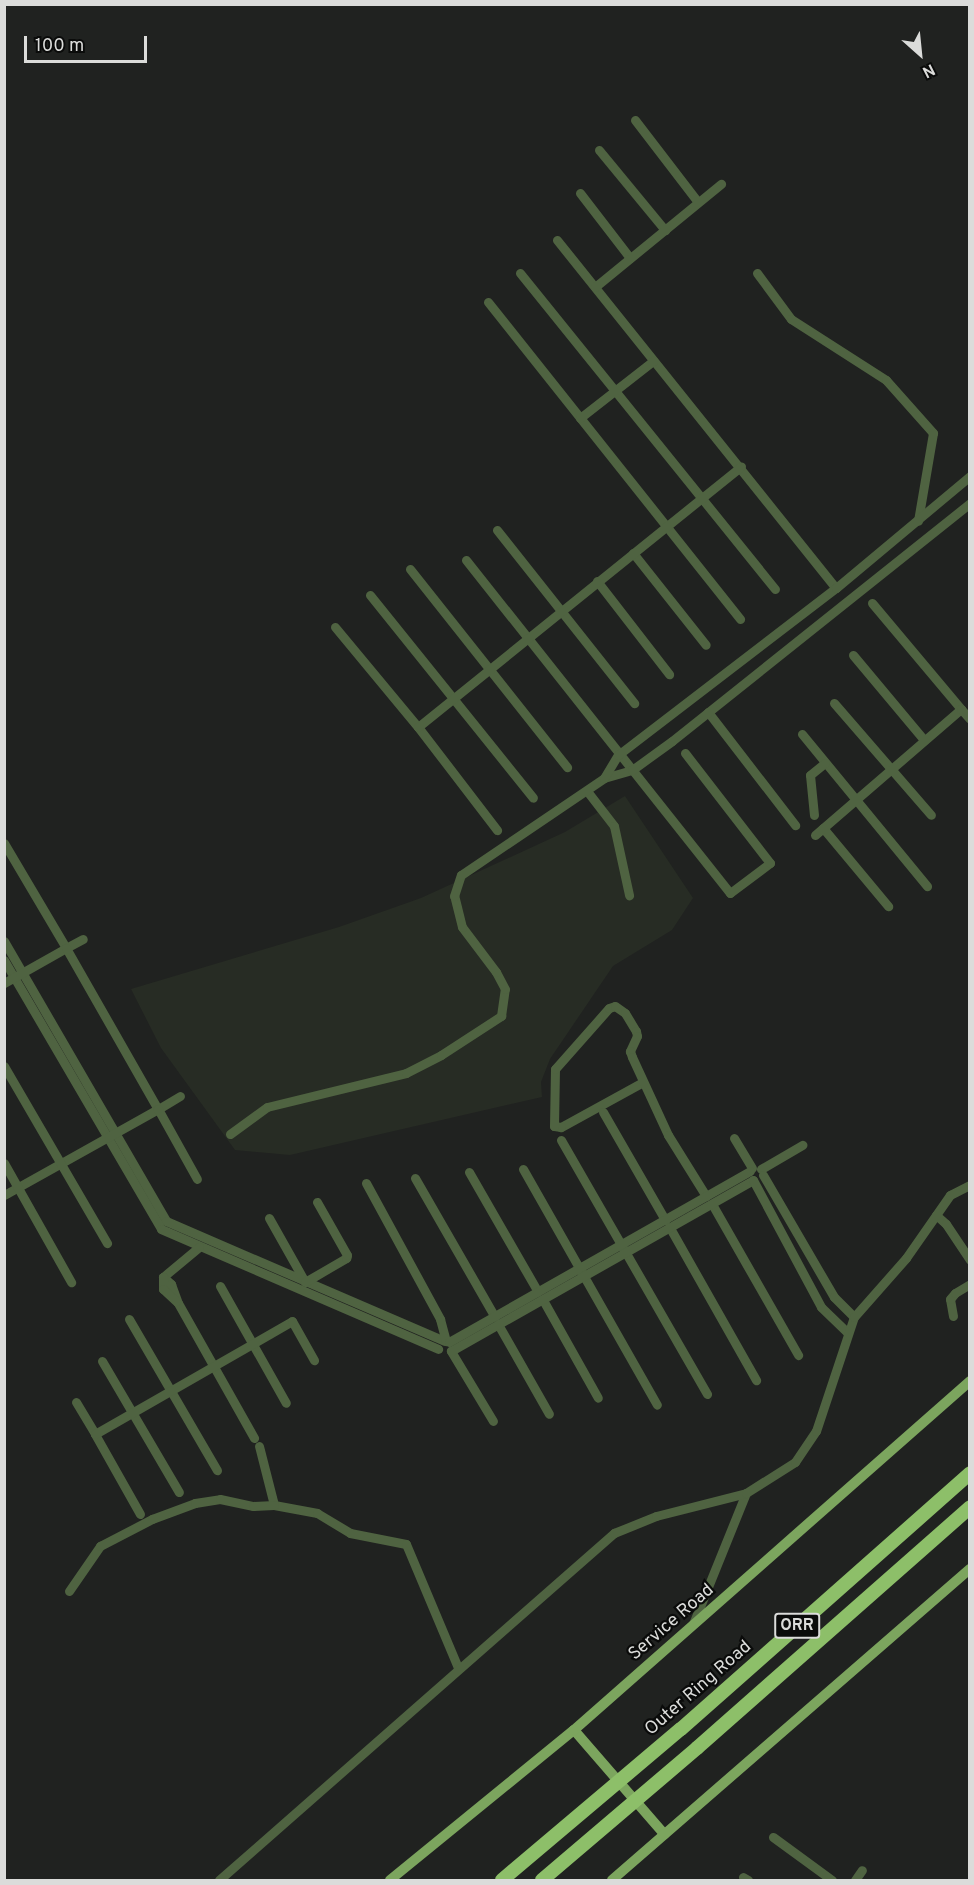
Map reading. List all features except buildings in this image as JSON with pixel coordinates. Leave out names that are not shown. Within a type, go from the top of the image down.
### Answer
[{"type":"highway","name":"Outer Ring Road","points":[[502,1881],[625,1778],[969,1473]]},
{"type":"highway","name":"ORR","points":[[542,1881],[641,1797],[969,1507]]},
{"type":"main road","name":"Service Road","points":[[390,1881],[574,1730],[691,1629],[969,1381]]},
{"type":"main road","points":[[612,1881],[969,1569]]},
{"type":"main road","points":[[574,1730],[664,1834]]},
{"type":"street","points":[[635,120],[698,202]]},
{"type":"street","points":[[599,150],[665,230]]},
{"type":"street","points":[[595,287],[720,184]]},
{"type":"street","points":[[580,193],[630,258]]},
{"type":"street","points":[[557,240],[652,361],[741,466],[836,588]]},
{"type":"street","points":[[520,273],[775,589]]},
{"type":"street","points":[[757,273],[791,319],[886,381],[933,433],[918,521]]},
{"type":"street","points":[[488,302],[740,619]]},
{"type":"street","points":[[580,418],[652,361]]},
{"type":"street","points":[[418,727],[741,466]]},
{"type":"street","points":[[230,1134],[267,1107],[406,1073],[441,1056],[501,1016],[505,989],[496,972],[462,927],[454,896],[461,875],[604,778],[618,755],[836,588],[969,476]]},
{"type":"street","points":[[604,778],[632,770],[736,690],[969,503]]},
{"type":"street","points":[[496,530],[634,703]]},
{"type":"street","points":[[633,553],[706,645]]},
{"type":"street","points":[[465,560],[730,893],[770,863],[685,753]]},
{"type":"street","points":[[410,569],[567,767]]},
{"type":"street","points":[[597,581],[669,674]]},
{"type":"street","points":[[370,595],[533,798]]},
{"type":"street","points":[[872,603],[969,719]]},
{"type":"street","points":[[335,627],[418,727],[497,830]]},
{"type":"street","points":[[853,655],[924,740]]},
{"type":"street","points":[[723,675],[736,690]]},
{"type":"street","points":[[834,703],[931,815]]},
{"type":"street","points":[[815,835],[961,709]]},
{"type":"street","points":[[708,712],[795,825]]},
{"type":"street","points":[[802,734],[927,886]]},
{"type":"street","points":[[814,815],[810,775],[825,763]]},
{"type":"street","points":[[587,791],[614,826],[629,895]]},
{"type":"street","points":[[823,828],[888,906]]},
{"type":"street","points":[[4,843],[197,1179]]},
{"type":"street","points":[[4,983],[83,939]]},
{"type":"street","points":[[4,941],[18,975],[161,1229],[199,1247],[446,1345],[497,1321],[802,1145]]},
{"type":"street","points":[[4,960],[18,975]]},
{"type":"street","points":[[643,1082],[561,1128],[554,1126],[553,1073],[612,1006],[625,1013],[637,1036],[631,1054],[668,1136],[709,1200],[798,1355]]},
{"type":"street","points":[[4,1066],[107,1243]]},
{"type":"street","points":[[4,1195],[180,1096]]},
{"type":"street","points":[[603,1112],[756,1380]]},
{"type":"street","points":[[110,1135],[169,1224],[446,1345]]},
{"type":"street","points":[[734,1138],[834,1297],[854,1317]]},
{"type":"street","points":[[561,1140],[707,1394]]},
{"type":"street","points":[[4,1163],[71,1282]]},
{"type":"street","points":[[523,1168],[657,1405]]},
{"type":"street","points":[[469,1172],[598,1398]]},
{"type":"street","points":[[756,1173],[821,1307],[847,1332]]},
{"type":"street","points":[[415,1178],[549,1414]]},
{"type":"street","points":[[366,1183],[440,1319],[446,1345],[493,1422]]},
{"type":"street","points":[[219,1881],[458,1668],[614,1533],[656,1516],[746,1493],[795,1462],[816,1431],[847,1332],[854,1317],[906,1258],[950,1196],[969,1185]]},
{"type":"street","points":[[305,1282],[346,1258],[347,1255],[317,1202]]},
{"type":"street","points":[[936,1215],[946,1224],[969,1260]]},
{"type":"street","points":[[269,1218],[305,1282]]},
{"type":"street","points":[[199,1247],[163,1277],[171,1284],[178,1303],[256,1442],[274,1505]]},
{"type":"street","points":[[953,1316],[950,1299],[969,1284]]},
{"type":"street","points":[[220,1286],[286,1403]]},
{"type":"street","points":[[129,1319],[217,1470]]},
{"type":"street","points":[[95,1434],[292,1321],[314,1360]]},
{"type":"street","points":[[102,1361],[179,1492]]},
{"type":"street","points":[[76,1402],[140,1514]]},
{"type":"street","points":[[691,1629],[746,1493]]},
{"type":"street","points":[[69,1591],[100,1546],[152,1519],[195,1503],[220,1499],[253,1506],[274,1505],[317,1513],[350,1533],[406,1544],[458,1668]]},
{"type":"street","points":[[773,1836],[832,1881]]},
{"type":"street","points":[[855,1881],[862,1870]]},
{"type":"shaded area","points":[[625,796],[693,898],[672,930],[613,966],[550,1059],[541,1082],[542,1097],[290,1155],[235,1150],[161,1048],[131,989],[339,927],[421,898],[565,832]]}]
